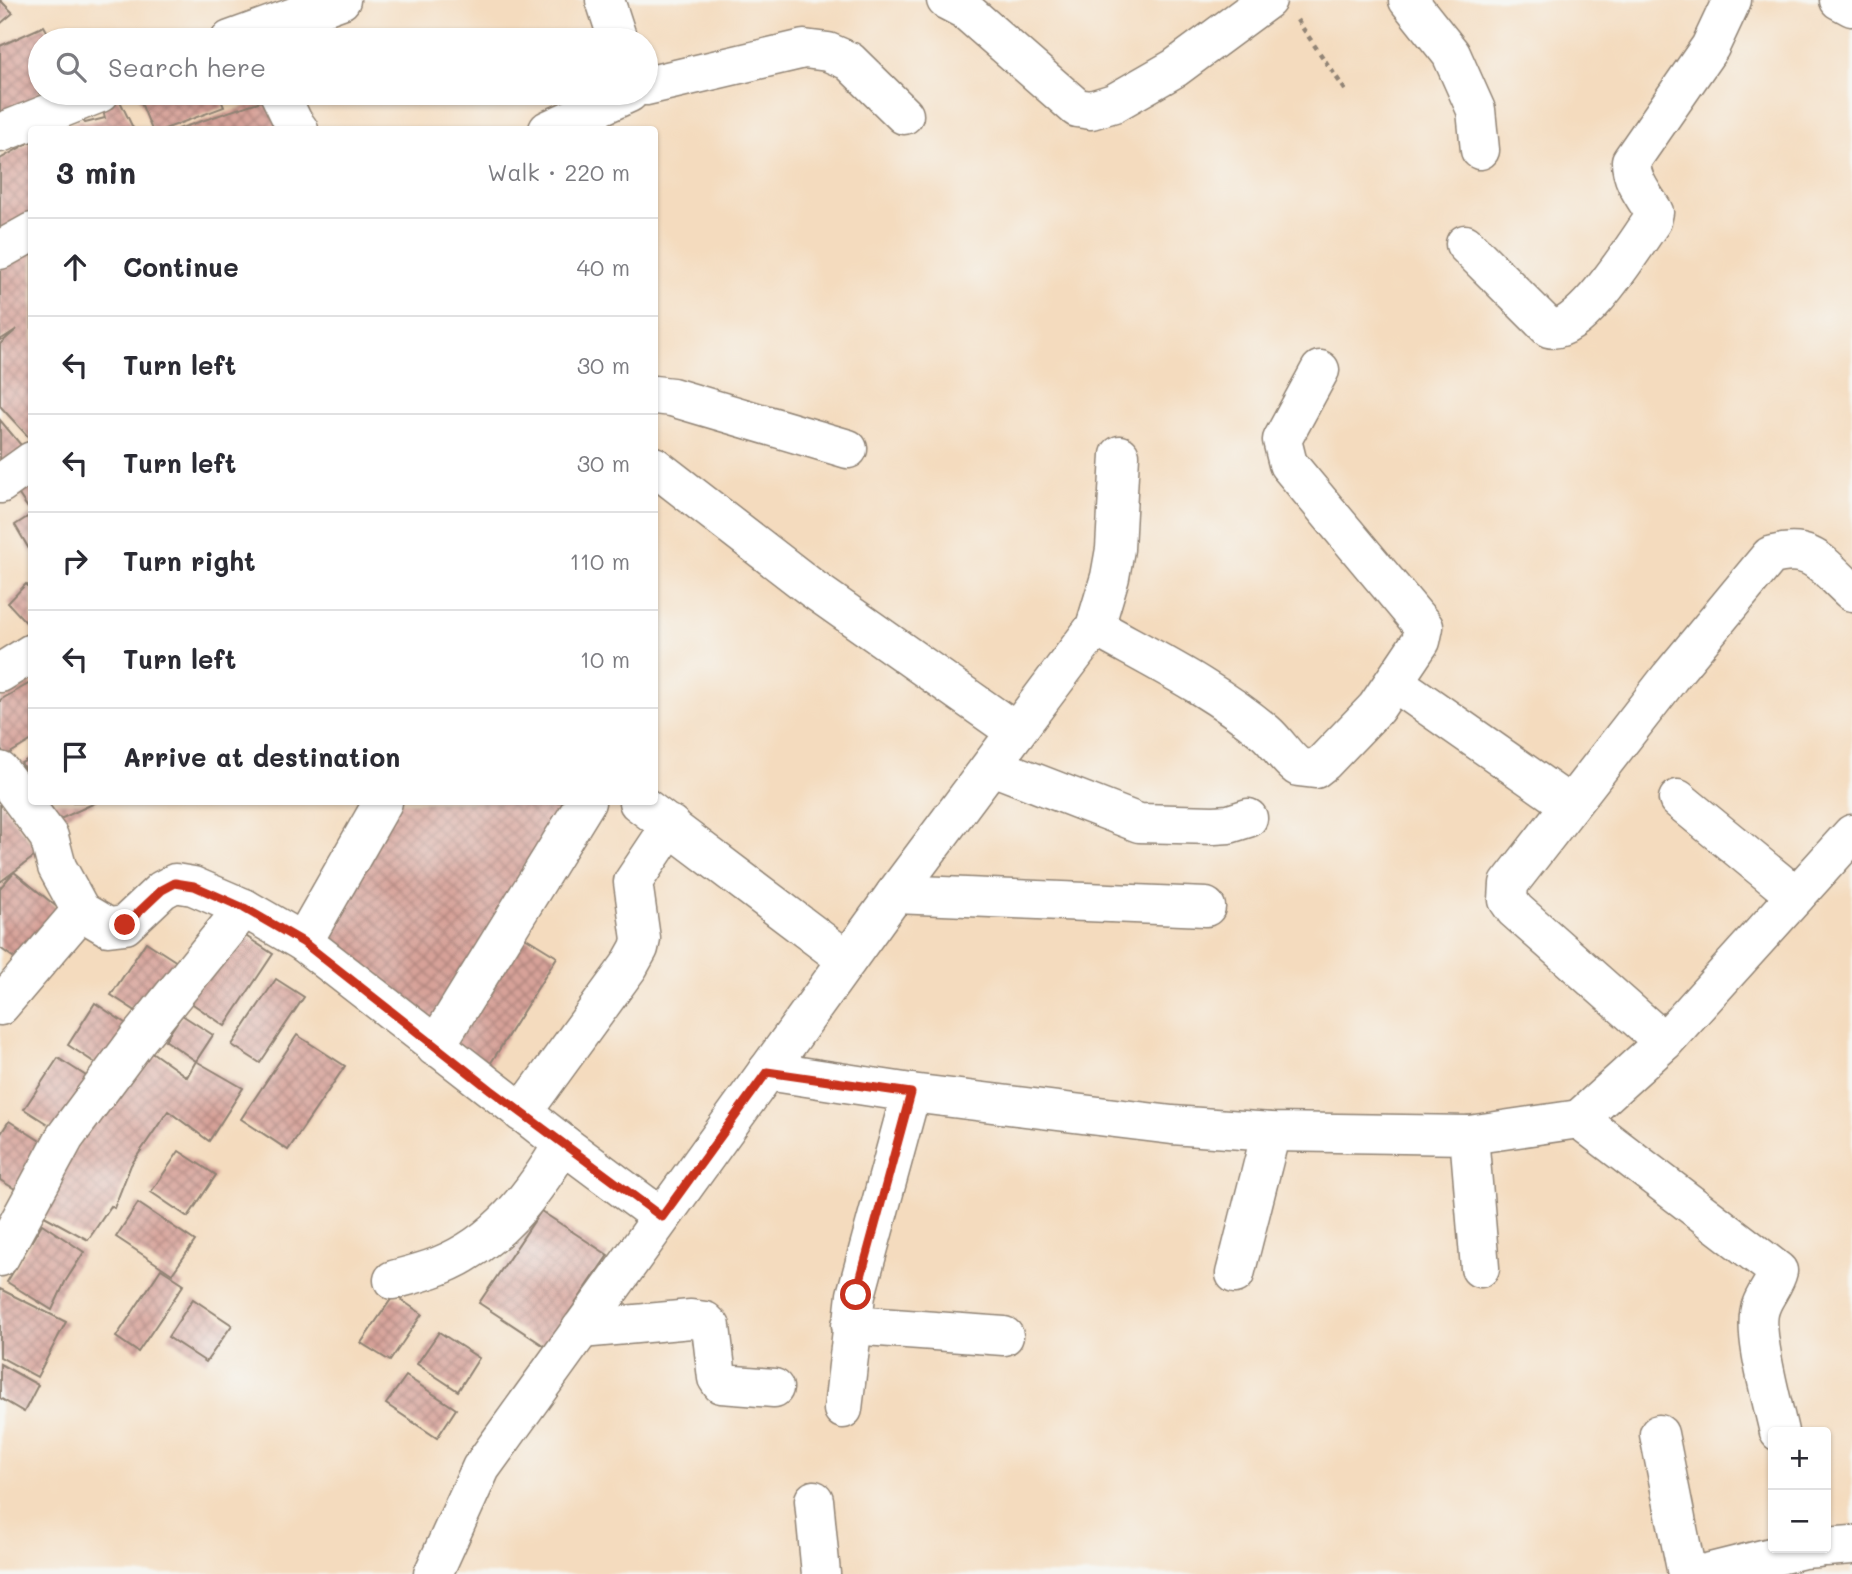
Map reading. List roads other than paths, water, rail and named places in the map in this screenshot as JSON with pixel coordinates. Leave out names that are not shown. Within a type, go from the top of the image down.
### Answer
[{"type":"street","points":[[270,28],[341,0]]},
{"type":"street","points":[[605,0],[614,28]]},
{"type":"street","points":[[946,0],[965,10],[1077,108],[1091,110],[1114,103],[1279,6]]},
{"type":"street","points":[[1380,0],[1394,6],[1407,0],[1451,54],[1476,110],[1480,150]]},
{"type":"street","points":[[1465,244],[1549,328],[1563,327],[1589,308],[1652,221],[1654,212],[1636,183],[1632,161],[1710,47],[1732,0]]},
{"type":"street","points":[[1839,0],[1852,7]]},
{"type":"street","points":[[658,83],[804,49],[828,52],[849,61],[904,115]]},
{"type":"street","points":[[0,133],[70,105]]},
{"type":"street","points":[[285,105],[297,126]]},
{"type":"street","points":[[557,126],[603,105]]},
{"type":"street","points":[[0,250],[28,234]]},
{"type":"street","points":[[1095,627],[1197,685],[1241,714],[1267,733],[1291,762],[1308,770],[1315,769],[1324,762],[1376,708],[1421,641],[1424,627],[1287,464],[1282,440],[1320,370]]},
{"type":"street","points":[[658,395],[672,397],[848,449]]},
{"type":"street","points":[[433,1574],[481,1468],[895,894],[1095,627],[1110,577],[1115,549],[1120,455]]},
{"type":"street","points":[[0,484],[28,464]]},
{"type":"street","points":[[658,469],[813,589],[1016,732]]},
{"type":"street","points":[[1664,1042],[1515,910],[1508,900],[1509,884],[1670,677],[1770,555],[1790,550],[1810,555],[1852,592]]},
{"type":"street","points":[[0,673],[28,656]]},
{"type":"street","points":[[1394,682],[1570,805]]},
{"type":"street","points":[[992,766],[1139,823],[1214,825],[1248,818]]},
{"type":"street","points":[[0,771],[49,837],[57,867],[81,911],[107,927],[125,925],[162,890],[175,883],[194,886],[244,908],[303,942],[435,1047],[662,1217]]},
{"type":"street","points":[[1678,799],[1797,896]]},
{"type":"street","points":[[303,942],[381,805]]},
{"type":"street","points":[[435,1047],[584,805]]},
{"type":"street","points":[[642,805],[847,960]]},
{"type":"street","points":[[522,1113],[629,966],[639,947],[641,939],[633,882],[671,825]]},
{"type":"street","points":[[767,1072],[911,1093],[1172,1125],[1271,1132],[1469,1135],[1579,1119],[1664,1042],[1852,834]]},
{"type":"street","points":[[895,894],[1206,907]]},
{"type":"street","points":[[0,1258],[65,1137],[137,1041],[244,908]]},
{"type":"street","points":[[0,1006],[81,911]]},
{"type":"street","points":[[843,1409],[856,1295],[911,1093]]},
{"type":"street","points":[[1579,1119],[1778,1271],[1776,1280],[1760,1307],[1758,1331],[1778,1427]]},
{"type":"street","points":[[1235,1273],[1271,1132]]},
{"type":"street","points":[[1469,1135],[1480,1268]]},
{"type":"street","points":[[393,1280],[440,1265],[481,1242],[512,1217],[537,1186],[563,1144]]},
{"type":"street","points":[[581,1329],[691,1319],[705,1321],[711,1327],[718,1378],[722,1384],[774,1388]]},
{"type":"street","points":[[851,1325],[1004,1336]]},
{"type":"street","points":[[1659,1434],[1687,1574]]},
{"type":"street","points":[[814,1500],[821,1574]]},
{"type":"street","points":[[1831,1547],[1852,1545]]},
{"type":"street","points":[[1703,1574],[1791,1553]]}]
